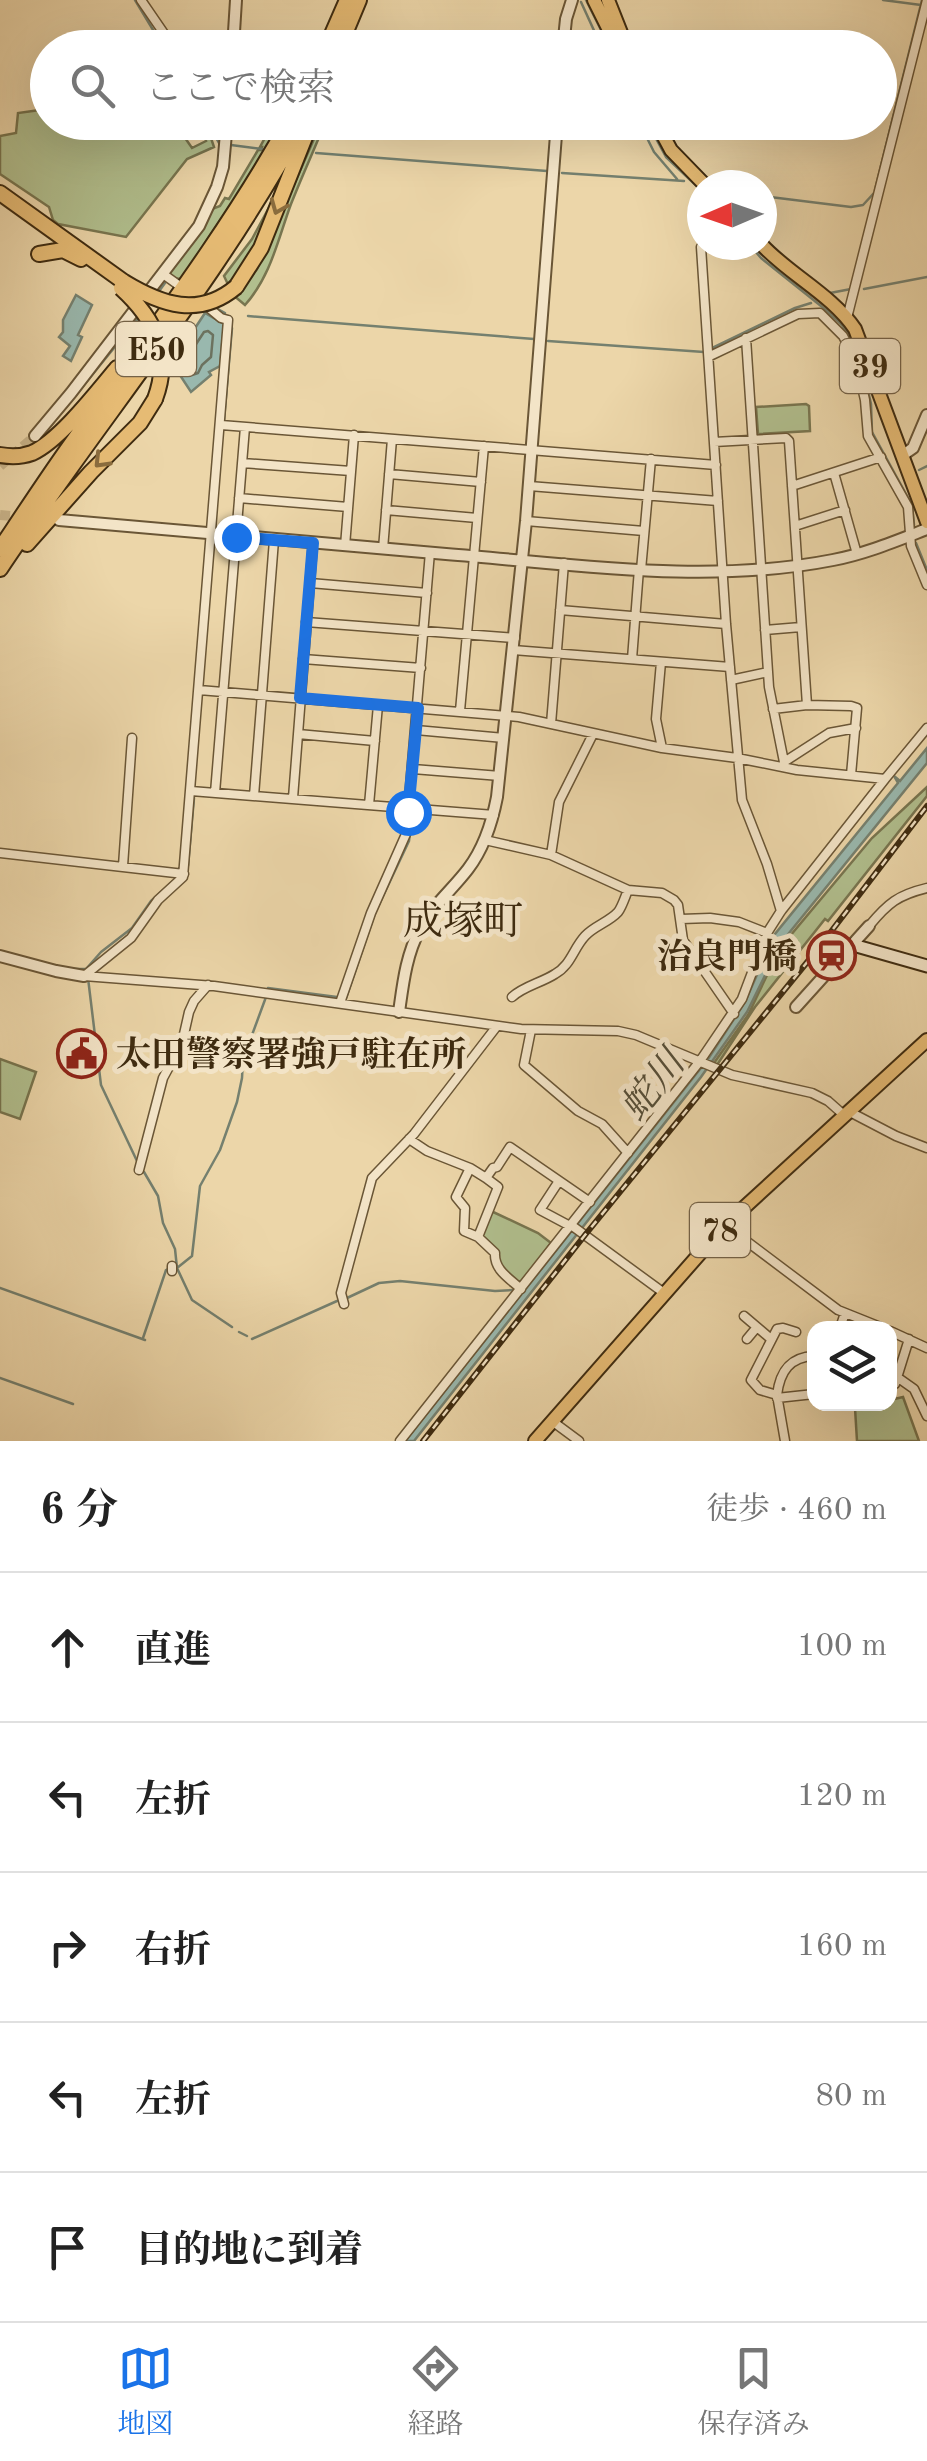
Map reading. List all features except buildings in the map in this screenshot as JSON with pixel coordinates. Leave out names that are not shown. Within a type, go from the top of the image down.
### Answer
[{"type":"highway","points":[[334,30],[347,0]]},
{"type":"highway","points":[[347,30],[359,0]]},
{"type":"highway","name":"E50","points":[[0,548],[243,201],[279,140]]},
{"type":"highway","name":"E50","points":[[0,569],[223,253],[292,140]]},
{"type":"highway","points":[[39,254],[70,252],[122,285],[190,307],[217,300],[236,286],[262,248],[304,140]]},
{"type":"highway","points":[[0,192],[122,285],[146,313],[156,334],[162,372],[155,400],[140,423],[37,532],[0,582]]},
{"type":"highway","points":[[0,455],[25,455],[49,442],[110,377],[178,290]]},
{"type":"main road","points":[[594,0],[609,30]]},
{"type":"main road","points":[[608,0],[620,30]]},
{"type":"main road","points":[[666,140],[690,170]]},
{"type":"main road","name":"39","points":[[777,260],[847,318],[859,337],[872,399],[903,455],[927,522]]},
{"type":"main road","points":[[853,945],[927,966]]},
{"type":"main road","name":"78","points":[[535,1441],[725,1225],[927,1040]]},
{"type":"street","points":[[141,0],[162,30]]},
{"type":"street","points":[[234,30],[236,0]]},
{"type":"street","points":[[565,30],[572,0]]},
{"type":"street","points":[[897,119],[927,0]]},
{"type":"street","points":[[35,436],[199,226],[212,200],[225,140]]},
{"type":"street","points":[[399,1012],[407,962],[420,928],[468,869],[486,840],[494,816],[526,521],[556,140]]},
{"type":"street","points":[[847,318],[892,140]]},
{"type":"street","points":[[702,260],[742,800],[780,911]]},
{"type":"street","points":[[163,274],[178,290]]},
{"type":"street","points":[[84,976],[131,938],[158,900],[184,874],[232,318],[221,318],[201,301]]},
{"type":"street","points":[[710,356],[798,314],[820,313],[836,328],[850,347],[872,399],[867,432],[909,510],[909,536],[927,585]]},
{"type":"street","points":[[746,338],[768,672],[784,765]]},
{"type":"street","points":[[903,455],[913,448],[927,415]]},
{"type":"street","points":[[220,425],[716,465]]},
{"type":"street","points":[[215,793],[245,427]]},
{"type":"street","points":[[346,546],[354,435]]},
{"type":"street","points":[[383,548],[392,439]]},
{"type":"street","points":[[714,442],[788,439],[807,706]]},
{"type":"street","points":[[460,712],[484,446]]},
{"type":"street","points":[[792,486],[881,458]]},
{"type":"street","points":[[632,659],[651,460]]},
{"type":"street","points":[[242,463],[351,472]]},
{"type":"street","points":[[834,473],[857,554]]},
{"type":"street","points":[[389,474],[480,482]]},
{"type":"street","points":[[529,486],[718,501]]},
{"type":"street","points":[[239,498],[348,507]]},
{"type":"street","points":[[386,510],[478,518]]},
{"type":"street","points":[[795,526],[844,510]]},
{"type":"street","points":[[59,520],[640,570],[797,566],[857,554],[927,530]]},
{"type":"street","points":[[526,521],[644,531]]},
{"type":"street","points":[[254,796],[274,540]]},
{"type":"street","points":[[292,798],[313,543]]},
{"type":"street","points":[[340,1003],[372,912],[405,842],[430,552]]},
{"type":"street","points":[[551,724],[564,563]]},
{"type":"street","points":[[310,583],[427,592]]},
{"type":"street","points":[[560,610],[726,624]]},
{"type":"street","points":[[306,622],[467,634],[556,653],[730,667]]},
{"type":"street","points":[[766,630],[802,627]]},
{"type":"street","points":[[304,659],[421,668]]},
{"type":"street","points":[[662,662],[656,719],[662,748]]},
{"type":"street","points":[[731,680],[768,672]]},
{"type":"street","points":[[199,690],[506,715],[662,748],[885,779]]},
{"type":"street","points":[[368,804],[378,705]]},
{"type":"street","points":[[773,709],[855,707],[858,710],[851,774]]},
{"type":"street","points":[[784,765],[830,733],[856,728]]},
{"type":"street","points":[[400,1441],[702,1062],[734,1014],[767,932],[780,911],[927,728]]},
{"type":"street","points":[[416,730],[504,738]]},
{"type":"street","points":[[298,734],[374,740]]},
{"type":"street","points":[[551,855],[559,802],[593,734]]},
{"type":"street","points":[[123,866],[132,738]]},
{"type":"street","points":[[412,769],[500,776]]},
{"type":"street","points":[[190,791],[494,816]]},
{"type":"street","points":[[486,840],[551,855],[628,890],[668,896],[678,905],[683,940],[734,1014]]},
{"type":"street","points":[[0,853],[184,874]]},
{"type":"street","points":[[796,1008],[888,904],[927,888]]},
{"type":"street","points":[[512,997],[565,967],[585,936],[616,914],[628,890]]},
{"type":"street","points":[[681,919],[739,922],[767,932]]},
{"type":"street","points":[[0,956],[84,976],[208,985],[531,1030],[636,1035],[749,1079],[812,1093],[847,1114],[927,1148]]},
{"type":"street","points":[[139,1170],[164,1078],[182,1043],[188,1012],[208,985]]},
{"type":"street","points":[[344,1304],[341,1292],[370,1181],[409,1140],[497,1026]]},
{"type":"street","points":[[531,1030],[524,1065],[578,1111],[602,1124],[628,1154]]},
{"type":"street","points":[[409,1140],[470,1168],[498,1186],[478,1237]]},
{"type":"street","points":[[486,1178],[510,1147],[590,1202]]},
{"type":"street","points":[[470,1168],[456,1198],[464,1208],[464,1231],[478,1237],[495,1253],[497,1268],[521,1290]]},
{"type":"street","points":[[559,1181],[540,1210],[572,1226],[664,1294]]},
{"type":"street","points":[[725,1225],[817,1296],[864,1321]]},
{"type":"street","points":[[843,1321],[846,1314]]},
{"type":"street","points":[[744,1316],[771,1339]]},
{"type":"street","points":[[747,1340],[757,1327]]},
{"type":"street","points":[[796,1332],[777,1329],[751,1380],[760,1390],[777,1396],[807,1394]]},
{"type":"street","points":[[897,1334],[927,1348]]},
{"type":"street","points":[[909,1339],[897,1377],[914,1388],[927,1416]]},
{"type":"street","points":[[784,1441],[778,1387],[787,1366],[807,1356]]},
{"type":"street","points":[[552,1420],[579,1441]]},
{"type":"green space","points":[[30,111],[30,140],[186,140],[192,148],[212,140],[214,147],[187,159],[126,237],[58,224],[49,207],[0,174],[0,136],[16,133],[18,113]]},
{"type":"green space","points":[[264,140],[271,140],[181,279],[172,278],[169,273],[212,209],[229,199]]},
{"type":"green space","points":[[314,140],[318,140],[268,270],[245,305],[233,295],[224,276],[252,239],[273,200],[243,288],[257,269]]},
{"type":"green space","points":[[806,404],[810,431],[758,434],[756,407]]},
{"type":"green space","points":[[927,787],[927,796],[755,1007],[717,1065],[714,1063],[748,1015],[780,948],[872,838]]},
{"type":"green space","points":[[0,1059],[36,1072],[20,1119],[0,1112]]},
{"type":"green space","points":[[491,1211],[551,1243],[519,1286],[498,1267],[496,1252],[480,1237]]},
{"type":"green space","points":[[903,1397],[919,1441],[857,1441],[855,1411],[897,1411],[897,1398]]},
{"type":"water","points":[[76,295],[92,305],[71,361],[63,356],[70,346],[59,337]]},
{"type":"water","points":[[205,313],[224,324],[220,366],[191,392],[172,363]]},
{"type":"water","points":[[927,748],[927,763],[781,943],[747,1012],[701,1077],[414,1441],[405,1441],[708,1059],[745,1002],[775,934],[898,783],[894,776],[900,781]]},
{"type":"waterway","points":[[135,0],[153,30]]},
{"type":"waterway","points":[[586,0],[601,30]]},
{"type":"waterway","points":[[883,0],[921,5]]},
{"type":"waterway","points":[[897,101],[922,0]]},
{"type":"waterway","points":[[581,2],[594,30]]},
{"type":"waterway","points":[[648,140],[677,179]]},
{"type":"waterway","points":[[657,140],[666,157],[687,177]]},
{"type":"waterway","points":[[875,190],[887,140]]},
{"type":"waterway","points":[[231,145],[262,149]]},
{"type":"waterway","points":[[316,153],[547,171]]},
{"type":"waterway","points":[[562,173],[684,181]]},
{"type":"waterway","points":[[777,198],[851,207],[863,205],[874,193]]},
{"type":"waterway","points":[[764,260],[826,310],[854,343]]},
{"type":"waterway","points":[[864,289],[927,277]]},
{"type":"waterway","points":[[157,294],[165,283]]},
{"type":"waterway","points":[[830,293],[851,289]]},
{"type":"waterway","points":[[548,341],[704,352],[811,303]]},
{"type":"waterway","points":[[216,308],[225,313]]},
{"type":"waterway","points":[[40,439],[140,316]]},
{"type":"waterway","points":[[248,316],[534,339]]},
{"type":"waterway","points":[[224,420],[232,328]]},
{"type":"waterway","points":[[863,369],[872,432],[912,505],[914,525]]},
{"type":"waterway","points":[[919,470],[927,466]]},
{"type":"waterway","points":[[916,543],[927,570]]},
{"type":"waterway","points":[[188,866],[194,798]]},
{"type":"waterway","points":[[346,998],[375,913],[409,841],[412,813]]},
{"type":"waterway","points":[[74,969],[86,969],[132,928],[151,901],[173,881]]},
{"type":"waterway","points":[[88,978],[101,1085],[137,1161]]},
{"type":"waterway","points":[[268,988],[337,997]]},
{"type":"waterway","points":[[245,1054],[266,997]]},
{"type":"waterway","points":[[177,1268],[192,1256],[200,1186],[220,1150],[237,1102],[243,1059]]},
{"type":"waterway","points":[[144,1172],[158,1196],[177,1268],[192,1300],[232,1327]]},
{"type":"waterway","points":[[143,1338],[168,1269]]},
{"type":"waterway","points":[[347,1298],[379,1283],[400,1281],[514,1290]]},
{"type":"waterway","points":[[0,1288],[145,1340]]},
{"type":"waterway","points":[[252,1339],[337,1301]]},
{"type":"waterway","points":[[239,1332],[247,1336]]},
{"type":"waterway","points":[[0,1378],[73,1404]]},
{"type":"tunnel","points":[[0,466],[35,436]]},
{"type":"tunnel","points":[[0,515],[23,517]]},
{"type":"railway","points":[[423,1441],[817,950],[927,806]]},
{"type":"place","name":"治良門橋","points":[[832,956]]},
{"type":"place","name":"太田警察署強戸駐在所","points":[[81,1054]]},
{"type":"district","name":"成塚町","points":[[463,920]]},
{"type":"route","points":[[236,537],[313,543],[300,698],[418,708],[408,812]]},
{"type":"water label","name":"蛇川","points":[[652,1085]]}]
